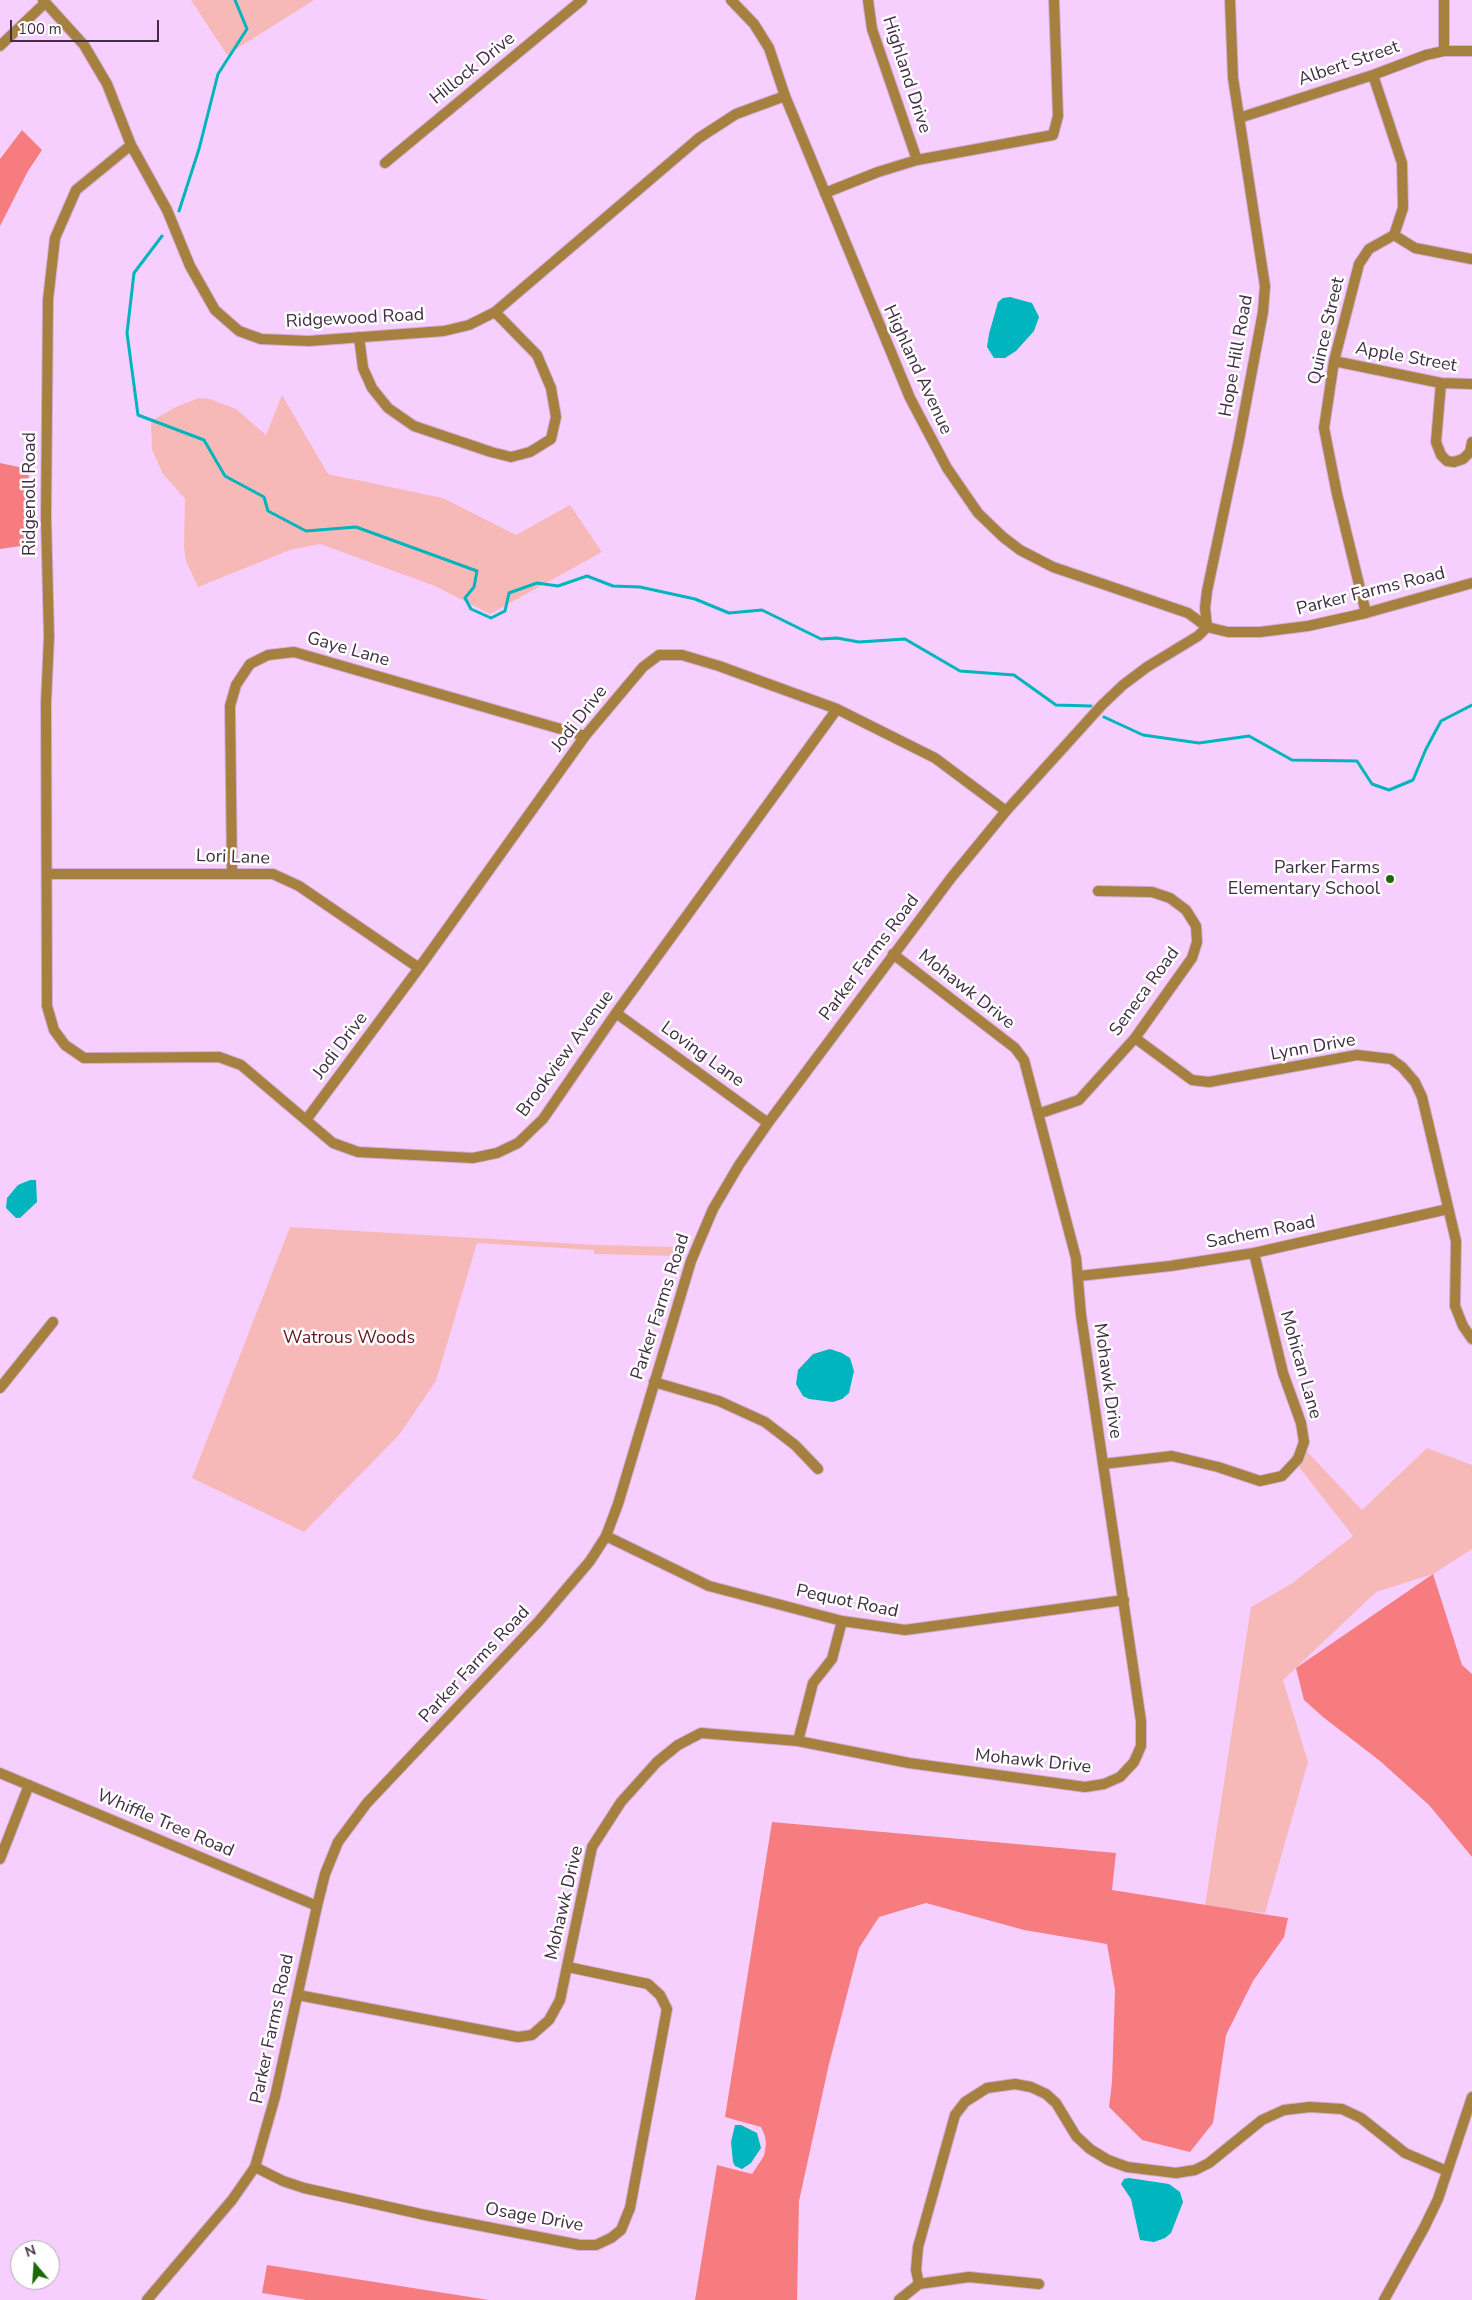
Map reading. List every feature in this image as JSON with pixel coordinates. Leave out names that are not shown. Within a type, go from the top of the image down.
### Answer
[{"type":"street","name":"Hillock Drive","points":[[385,163],[582,0]]},
{"type":"street","name":"Highland Avenue","points":[[732,0],[754,24],[769,48],[785,96],[876,322],[910,398],[947,468],[978,513],[1009,542],[1053,567],[1188,613],[1207,626]]},
{"type":"street","name":"Highland Drive","points":[[868,0],[872,29],[917,160]]},
{"type":"street","name":"Highland Drive","points":[[825,193],[878,172],[917,160],[1053,135],[1058,116],[1054,0]]},
{"type":"street","name":"Hope Hill Road","points":[[1207,626],[1205,608],[1207,591],[1239,440],[1263,312],[1265,286],[1233,78],[1230,0]]},
{"type":"street","points":[[1444,0],[1444,51]]},
{"type":"street","name":"Ridgewood Road","points":[[44,1],[84,45],[107,84],[131,145],[167,210],[190,266],[215,310],[239,331],[261,339],[309,340],[359,337],[444,331],[469,325],[495,312],[699,138],[736,114],[785,96]]},
{"type":"street","points":[[0,46],[44,1]]},
{"type":"street","name":"Albert Street","points":[[1238,118],[1444,51],[1472,51]]},
{"type":"street","points":[[1373,75],[1402,163],[1403,208],[1394,235],[1415,248],[1472,259]]},
{"type":"street","name":"Ridgenoll Road","points":[[48,874],[46,703],[49,638],[46,517],[49,291],[55,238],[76,190],[131,145]]},
{"type":"street","name":"Quince Street","points":[[1366,613],[1337,494],[1324,428],[1334,361],[1359,264],[1369,250],[1394,235]]},
{"type":"street","points":[[359,337],[363,368],[372,388],[388,408],[414,426],[511,457],[530,452],[551,439],[556,417],[551,388],[537,355],[495,312]]},
{"type":"street","name":"Apple Street","points":[[1334,361],[1441,383],[1472,384]]},
{"type":"street","points":[[1441,383],[1436,442],[1441,455],[1447,461],[1454,462],[1463,459],[1470,452],[1472,442]]},
{"type":"street","name":"Parker Farms Road","points":[[147,2300],[232,2200],[255,2167],[266,2133],[317,1906],[332,1854],[349,1826],[367,1803],[575,1581],[606,1536],[618,1504],[702,1231],[732,1176],[768,1123],[893,954],[1006,811],[1093,715],[1123,685],[1147,667],[1198,636],[1207,626],[1228,632],[1278,631],[1334,622],[1472,583]]},
{"type":"street","name":"Gaye Lane","points":[[232,872],[230,706],[236,685],[250,664],[268,655],[294,652],[585,736]]},
{"type":"street","name":"Jodi Drive","points":[[306,1120],[420,968],[585,736],[643,667],[659,656],[682,655],[710,663],[837,709],[935,758],[1006,811]]},
{"type":"street","name":"Brookview Avenue","points":[[48,874],[47,1006],[54,1030],[65,1045],[84,1058],[219,1056],[241,1065],[333,1144],[358,1152],[473,1158],[497,1153],[518,1143],[543,1119],[616,1013],[837,709]]},
{"type":"street","name":"Lori Lane","points":[[48,874],[232,872],[273,874],[300,886],[420,968]]},
{"type":"street","name":"Seneca Road","points":[[1038,1114],[1079,1100],[1135,1038],[1192,958],[1197,942],[1196,926],[1186,910],[1170,898],[1152,892],[1098,890]]},
{"type":"street","name":"Mohawk Drive","points":[[298,1994],[518,2037],[532,2036],[549,2020],[560,2000],[592,1847],[621,1802],[657,1762],[678,1745],[702,1732],[798,1741],[909,1763],[1085,1787],[1104,1784],[1120,1777],[1134,1762],[1141,1746],[1141,1721],[1082,1315],[1079,1276],[1076,1258],[1024,1060],[1015,1048],[893,954]]},
{"type":"street","name":"Loving Lane","points":[[616,1013],[768,1123]]},
{"type":"street","name":"Lynn Drive","points":[[1135,1038],[1192,1080],[1208,1082],[1357,1054],[1391,1059],[1402,1067],[1414,1082],[1422,1097],[1456,1241],[1455,1306],[1463,1326],[1472,1338]]},
{"type":"street","name":"Sachem Road","points":[[1079,1276],[1170,1266],[1254,1253],[1448,1209]]},
{"type":"street","name":"Mohican Lane","points":[[1103,1464],[1172,1456],[1260,1480],[1282,1476],[1298,1459],[1304,1442],[1301,1423],[1283,1373],[1254,1253]]},
{"type":"street","points":[[0,1388],[53,1322]]},
{"type":"street","points":[[654,1382],[719,1400],[765,1422],[795,1445],[818,1469]]},
{"type":"street","name":"Pequot Road","points":[[606,1536],[709,1586],[842,1621],[905,1630],[1124,1600]]},
{"type":"street","points":[[798,1741],[813,1683],[832,1659],[842,1621]]},
{"type":"street","name":"Whiffle Tree Road","points":[[0,1773],[317,1906]]},
{"type":"street","points":[[0,1859],[29,1785]]},
{"type":"street","name":"Osage Drive","points":[[255,2167],[283,2181],[304,2188],[425,2215],[580,2244],[596,2244],[611,2238],[621,2230],[630,2208],[667,2009],[660,1995],[648,1984],[568,1967]]},
{"type":"street","points":[[919,2284],[916,2270],[918,2247],[955,2115],[965,2102],[987,2088],[1014,2084],[1031,2087],[1046,2094],[1056,2103],[1076,2136],[1090,2149],[1108,2160],[1127,2167],[1176,2174],[1195,2170],[1209,2163],[1262,2120],[1284,2110],[1310,2107],[1342,2109],[1361,2118],[1405,2152],[1447,2172]]},
{"type":"street","points":[[1384,2300],[1424,2228],[1447,2172],[1472,2097]]},
{"type":"street","points":[[899,2300],[919,2284],[968,2277],[1039,2284]]},
{"type":"green space","points":[[191,0],[314,0],[227,55]]},
{"type":"green space","points":[[282,395],[328,474],[443,498],[516,535],[570,505],[602,552],[490,614],[435,586],[320,544],[290,550],[198,587],[186,561],[184,547],[185,499],[163,474],[152,450],[151,421],[176,407],[199,398],[210,399],[236,409],[266,435]]},
{"type":"green space","name":"Watrous Woods","points":[[290,1227],[595,1245],[681,1247],[678,1256],[594,1254],[594,1250],[477,1243],[436,1381],[399,1435],[304,1532],[192,1478]]},
{"type":"green space","points":[[1299,1443],[1362,1510],[1427,1448],[1472,1465],[1472,1549],[1433,1574],[1376,1592],[1283,1680],[1308,1762],[1265,1913],[1205,1906],[1251,1607],[1291,1584],[1353,1536],[1291,1457]]},
{"type":"shaded area","points":[[22,130],[42,150],[28,171],[0,226],[0,159]]},
{"type":"shaded area","points":[[1010,297],[1032,303],[1039,317],[1034,331],[1016,351],[1005,358],[994,358],[987,347],[989,334],[998,302],[1003,298]]},
{"type":"shaded area","points":[[0,463],[28,469],[34,544],[0,549]]},
{"type":"shaded area","points":[[30,1180],[36,1180],[37,1202],[20,1218],[16,1218],[6,1208],[7,1198],[18,1185]]},
{"type":"shaded area","points":[[830,1349],[850,1358],[854,1371],[849,1393],[842,1399],[833,1402],[809,1399],[803,1396],[796,1384],[798,1370],[813,1354]]},
{"type":"shaded area","points":[[1433,1574],[1462,1665],[1472,1674],[1472,1857],[1429,1805],[1380,1761],[1304,1700],[1296,1668]]},
{"type":"shaded area","points":[[772,1822],[1116,1853],[1112,1890],[1288,1918],[1284,1937],[1253,1981],[1226,2035],[1213,2123],[1190,2152],[1142,2140],[1109,2107],[1112,2082],[1115,1990],[1107,1944],[1024,1930],[926,1903],[879,1917],[859,1948],[829,2064],[799,2201],[797,2300],[695,2300],[717,2165],[752,2174],[764,2156],[766,2144],[761,2127],[725,2117]]},
{"type":"shaded area","points":[[735,2125],[741,2125],[757,2133],[761,2148],[751,2163],[742,2169],[735,2166],[733,2162],[731,2142]]},
{"type":"shaded area","points":[[1129,2178],[1169,2184],[1180,2192],[1183,2202],[1171,2233],[1165,2238],[1154,2242],[1140,2240],[1131,2199],[1121,2184],[1124,2179]]},
{"type":"shaded area","points":[[267,2265],[489,2300],[306,2300],[262,2293]]},
{"type":"waterway","points":[[179,211],[199,149],[218,74],[247,29],[235,0]]},
{"type":"waterway","points":[[162,236],[134,273],[127,333],[138,415],[204,440],[225,476],[264,497],[268,511],[306,531],[356,527],[477,571],[474,587],[465,598],[471,609],[491,618],[505,611],[509,593],[537,583],[558,586],[587,576],[613,586],[640,587],[695,599],[729,613],[762,610],[821,639],[837,638],[859,642],[905,639],[960,671],[1014,675],[1056,705],[1091,706]]},
{"type":"waterway","points":[[1104,717],[1143,735],[1199,743],[1249,736],[1292,760],[1357,761],[1372,784],[1389,790],[1413,780],[1426,749],[1441,721],[1472,705]]},
{"type":"place","name":"Parker Farms Elementary School","points":[[1390,879]]}]
